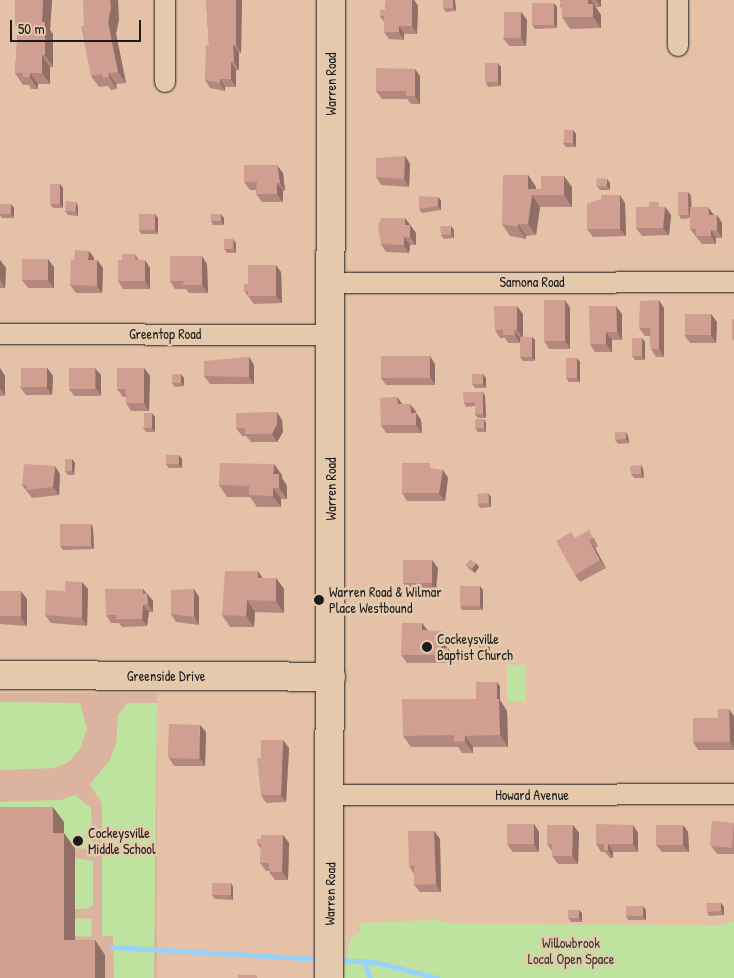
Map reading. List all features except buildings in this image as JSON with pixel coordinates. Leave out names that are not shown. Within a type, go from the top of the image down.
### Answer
[{"type":"street","points":[[164,0],[165,82]]},
{"type":"street","name":"Warren Road","points":[[329,977],[331,795],[331,0]]},
{"type":"street","points":[[678,0],[678,46]]},
{"type":"street","name":"Samona Road","points":[[330,283],[734,282]]},
{"type":"street","name":"Greentop Road","points":[[0,334],[330,335]]},
{"type":"street","name":"Greenside Drive","points":[[0,676],[331,676]]},
{"type":"street","name":"Howard Avenue","points":[[331,795],[734,794]]},
{"type":"shaded area","name":"Cockeysville Middle School","points":[[0,693],[157,693],[157,978],[0,978]]},
{"type":"green space","points":[[507,665],[526,665],[526,701],[507,701]]},
{"type":"green space","points":[[0,702],[80,703],[87,729],[80,749],[69,762],[55,768],[0,770]]},
{"type":"green space","points":[[127,703],[157,703],[154,978],[114,978],[113,936],[102,936],[102,812],[101,802],[90,784],[110,760],[116,744],[118,715]]},
{"type":"green space","points":[[75,795],[91,808],[93,849],[64,848],[64,822],[0,822],[0,802],[61,800]]},
{"type":"green space","points":[[75,858],[93,861],[93,905],[88,909],[75,909]]},
{"type":"green space","points":[[75,918],[92,919],[91,937],[74,936]]},
{"type":"green space","name":"Willowbrook Local Open Space","points":[[437,920],[451,924],[723,925],[734,921],[734,978],[343,978],[350,939],[360,933],[360,923]]},
{"type":"waterway","points":[[112,947],[321,959]]},
{"type":"waterway","points":[[337,960],[375,962],[437,978]]},
{"type":"waterway","points":[[364,961],[370,978]]},
{"type":"place","name":"Warren Road & Wilmar Place Westbound","points":[[319,600]]},
{"type":"place","name":"Cockeysville Baptist Church","points":[[427,647]]},
{"type":"place","name":"Cockeysville Middle School","points":[[78,841]]}]
